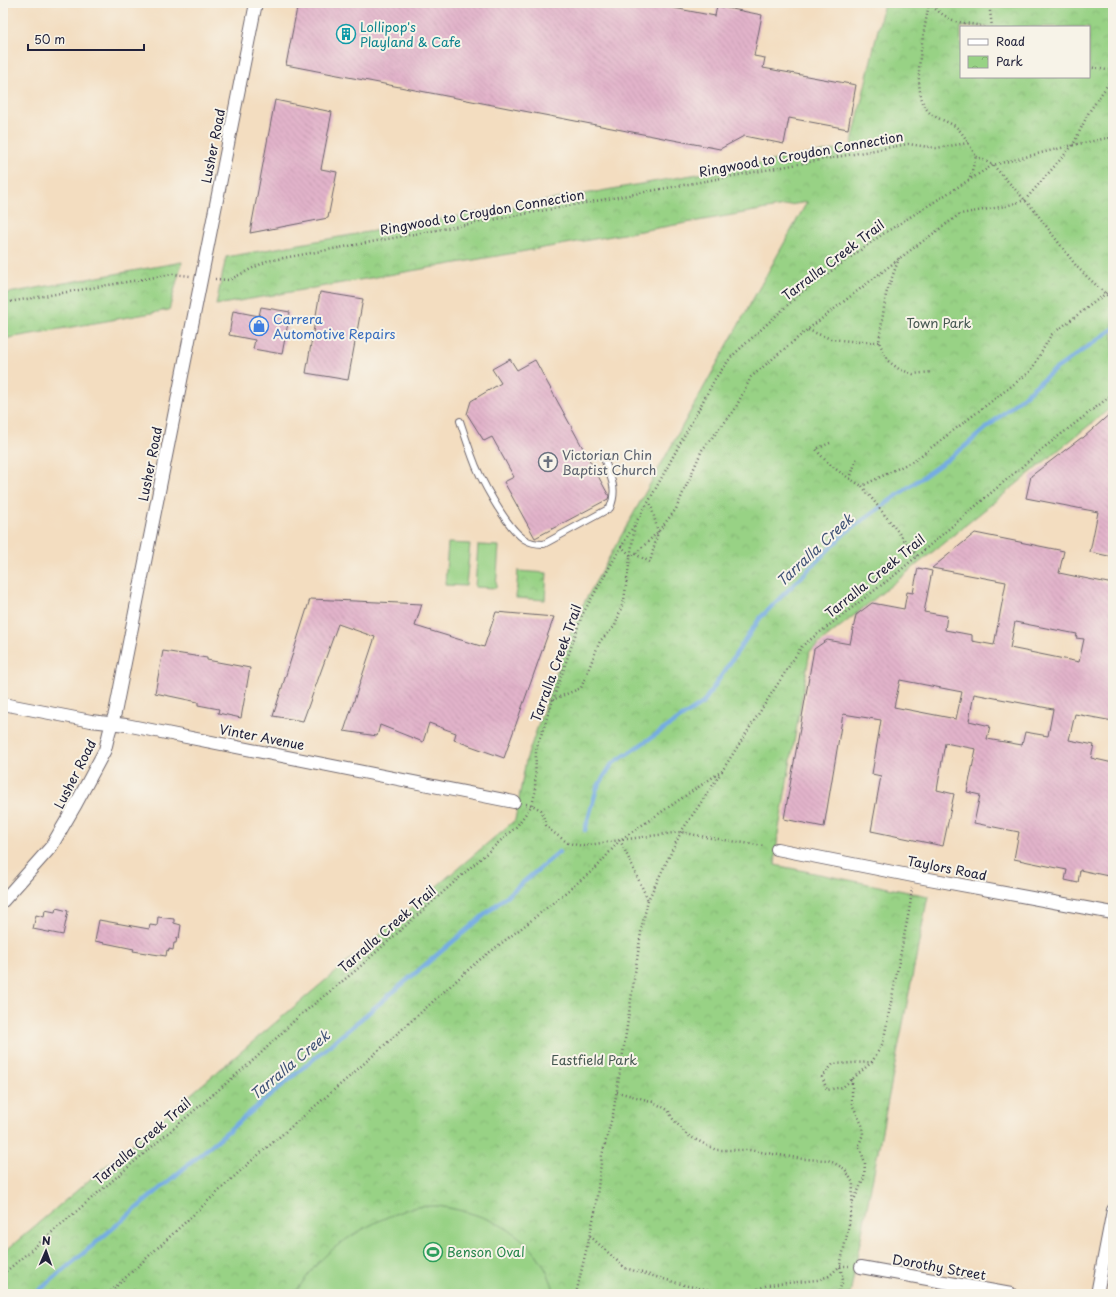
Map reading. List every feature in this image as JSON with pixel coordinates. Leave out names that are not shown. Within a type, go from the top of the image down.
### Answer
[{"type":"street","name":"Lusher Road","points":[[3,901],[51,847],[105,750],[117,705],[256,3]]},
{"type":"street","name":"Vinter Avenue","points":[[3,704],[91,721],[134,726],[514,802]]},
{"type":"street","name":"Taylors Road","points":[[777,848],[913,876],[1113,913]]},
{"type":"street","points":[[1097,1294],[1113,1210]]},
{"type":"street","name":"Dorothy Street","points":[[861,1267],[1011,1294]]},
{"type":"lane","points":[[460,421],[472,457],[498,506],[513,528],[524,539],[535,544],[544,544],[610,508],[614,498],[614,487],[605,461]]},
{"type":"path","points":[[929,3],[943,16],[958,22],[974,23],[982,26]]},
{"type":"path","points":[[929,3],[918,73],[919,91],[924,104],[930,113],[956,127],[976,156],[993,165],[1034,210],[1077,267],[1113,301]]},
{"type":"path","points":[[989,3],[992,26]]},
{"type":"path","points":[[1090,67],[1113,71]]},
{"type":"path","points":[[631,556],[658,532],[676,509],[702,450],[734,411],[751,377],[807,330],[960,214],[1006,206],[1025,200],[1073,145],[1089,112],[1113,77]]},
{"type":"path","name":"Tarralla Creek Trail","points":[[3,1274],[257,1057],[297,1018],[355,971],[517,826],[532,805],[535,793],[536,750],[582,615],[621,546],[649,501],[715,379],[731,357],[802,292],[883,234],[993,165],[1073,145],[1113,137]]},
{"type":"path","name":"Ringwood to Croydon Connection","points":[[3,303],[174,274],[229,280],[267,261],[908,144],[936,148],[968,143]]},
{"type":"path","points":[[970,179],[976,156]]},
{"type":"path","points":[[900,258],[886,294],[879,342],[888,362],[899,369],[913,374],[931,372]]},
{"type":"path","points":[[862,486],[915,460],[1031,371],[1051,335],[1113,288]]},
{"type":"path","points":[[807,330],[831,339],[879,342]]},
{"type":"path","name":"Tarralla Creek Trail","points":[[108,1294],[249,1163],[349,1077],[478,961],[597,867],[620,840],[722,771],[802,646],[896,574],[1046,446],[1113,394]]},
{"type":"path","points":[[830,443],[816,449],[822,458],[862,486],[916,556]]},
{"type":"path","points":[[850,479],[857,457]]},
{"type":"path","points":[[635,554],[650,562],[658,532],[649,501]]},
{"type":"path","points":[[552,700],[581,688],[600,642],[615,626],[624,600],[635,523]]},
{"type":"path","points":[[621,546],[631,556]]},
{"type":"path","points":[[576,1294],[595,1212],[602,1155],[616,1092],[642,926],[648,900],[681,832],[722,771]]},
{"type":"path","points":[[532,805],[541,810],[550,830],[568,843],[583,846],[681,832],[777,848]]},
{"type":"path","points":[[620,840],[648,900]]},
{"type":"path","points":[[872,1062],[833,1064],[822,1077],[827,1090],[842,1087],[852,1079],[872,1062],[883,1043],[910,906],[913,876]]},
{"type":"path","points":[[852,1079],[852,1104],[862,1125],[863,1134],[859,1145],[865,1163],[864,1178],[852,1205]]},
{"type":"path","points":[[616,1092],[652,1101],[668,1110],[687,1135],[716,1150],[750,1150],[803,1159],[828,1160],[845,1169],[853,1183],[852,1205],[840,1266],[843,1280],[838,1294]]},
{"type":"path","points":[[590,1236],[626,1268],[688,1286],[733,1294],[750,1292],[768,1285],[817,1280],[829,1276],[840,1266],[861,1267]]},
{"type":"green space","points":[[884,3],[1113,3],[1113,406],[810,651],[778,834],[775,865],[928,896],[850,1294],[3,1294],[3,1253],[515,820],[526,760],[576,617],[807,202],[216,305],[226,257],[851,147]]},
{"type":"green space","points":[[182,262],[169,310],[3,339],[3,294]]},
{"type":"green space","points":[[448,543],[470,544],[466,586],[445,585]]},
{"type":"green space","points":[[478,545],[499,546],[496,588],[475,587]]},
{"type":"green space","points":[[518,571],[547,573],[545,600],[516,598]]},
{"type":"green space","name":"Benson Oval","points":[[438,1206],[477,1215],[512,1232],[526,1243],[538,1257],[548,1274],[555,1294],[294,1294],[321,1260],[334,1248],[356,1233],[394,1214],[406,1210],[420,1207]]},
{"type":"building","points":[[298,3],[648,3],[715,16],[717,6],[762,15],[754,56],[765,58],[763,68],[856,85],[848,129],[789,118],[784,144],[744,136],[720,149],[286,65]]},
{"type":"building","points":[[275,100],[332,112],[321,169],[337,172],[328,218],[250,233]]},
{"type":"building","points":[[320,292],[363,299],[348,380],[306,373]]},
{"type":"building","name":"Carrera Automotive Repairs","points":[[261,307],[290,312],[282,354],[253,349],[255,340],[229,335],[233,311],[259,316]]},
{"type":"building","name":"Victorian Chin Baptist Church","points":[[510,359],[517,370],[535,360],[609,496],[608,499],[535,538],[504,482],[514,477],[492,437],[484,441],[467,414],[471,401],[501,383],[492,369]]},
{"type":"building","points":[[1113,411],[1113,557],[1090,552],[1098,512],[1026,498],[1031,476],[1083,438]]},
{"type":"building","points":[[975,533],[1064,551],[1059,573],[1113,584],[1113,721],[1075,714],[1069,740],[1094,745],[1091,758],[1113,763],[1113,877],[1080,870],[1078,883],[1065,880],[1067,870],[1014,859],[1019,832],[974,823],[980,795],[967,792],[976,749],[945,743],[937,790],[954,794],[943,846],[871,831],[881,776],[872,774],[881,720],[843,714],[824,827],[784,819],[814,649],[827,640],[850,644],[856,615],[872,603],[904,609],[907,592],[913,593],[918,568],[932,571],[924,612],[947,616],[945,630],[972,635],[972,641],[994,645],[1006,582],[932,568]],"holes":[[[1015,622],[1077,634],[1076,638],[1084,639],[1079,662],[1010,648]],[[900,680],[962,692],[956,719],[894,707]],[[974,694],[1053,709],[1048,736],[1025,732],[1022,745],[987,739],[990,726],[969,721]]]},
{"type":"building","points":[[310,599],[422,604],[415,626],[484,647],[496,612],[554,617],[504,758],[454,740],[456,733],[429,723],[423,742],[380,725],[377,736],[344,731],[375,637],[338,624],[303,721],[273,716]]},
{"type":"building","points":[[163,651],[207,658],[207,660],[250,668],[241,718],[218,713],[219,709],[198,705],[198,702],[155,693]]},
{"type":"building","points":[[56,908],[68,911],[63,935],[33,929],[36,915],[44,917],[45,910],[55,912]]},
{"type":"building","points":[[158,917],[174,919],[174,923],[181,925],[179,938],[177,937],[176,943],[174,943],[173,950],[167,950],[166,956],[133,951],[134,949],[95,941],[99,920],[149,929],[150,925],[157,926]]},
{"type":"waterway","name":"Tarralla Creek","points":[[585,830],[597,788],[612,764],[703,703],[760,618],[845,533],[963,448],[1053,371],[1113,329]]},
{"type":"waterway","name":"Tarralla Creek","points":[[35,1294],[559,852]]},
{"type":"place","name":"Lollipop's Playland & Cafe","points":[[346,34]]},
{"type":"place","name":"Carrera Automotive Repairs","points":[[259,326]]},
{"type":"place","name":"Victorian Chin Baptist Church","points":[[548,462]]},
{"type":"place","name":"Benson Oval","points":[[433,1252]]},
{"type":"park label","name":"Town Park","points":[[939,323]]},
{"type":"park label","name":"Eastfield Park","points":[[594,1060]]}]
